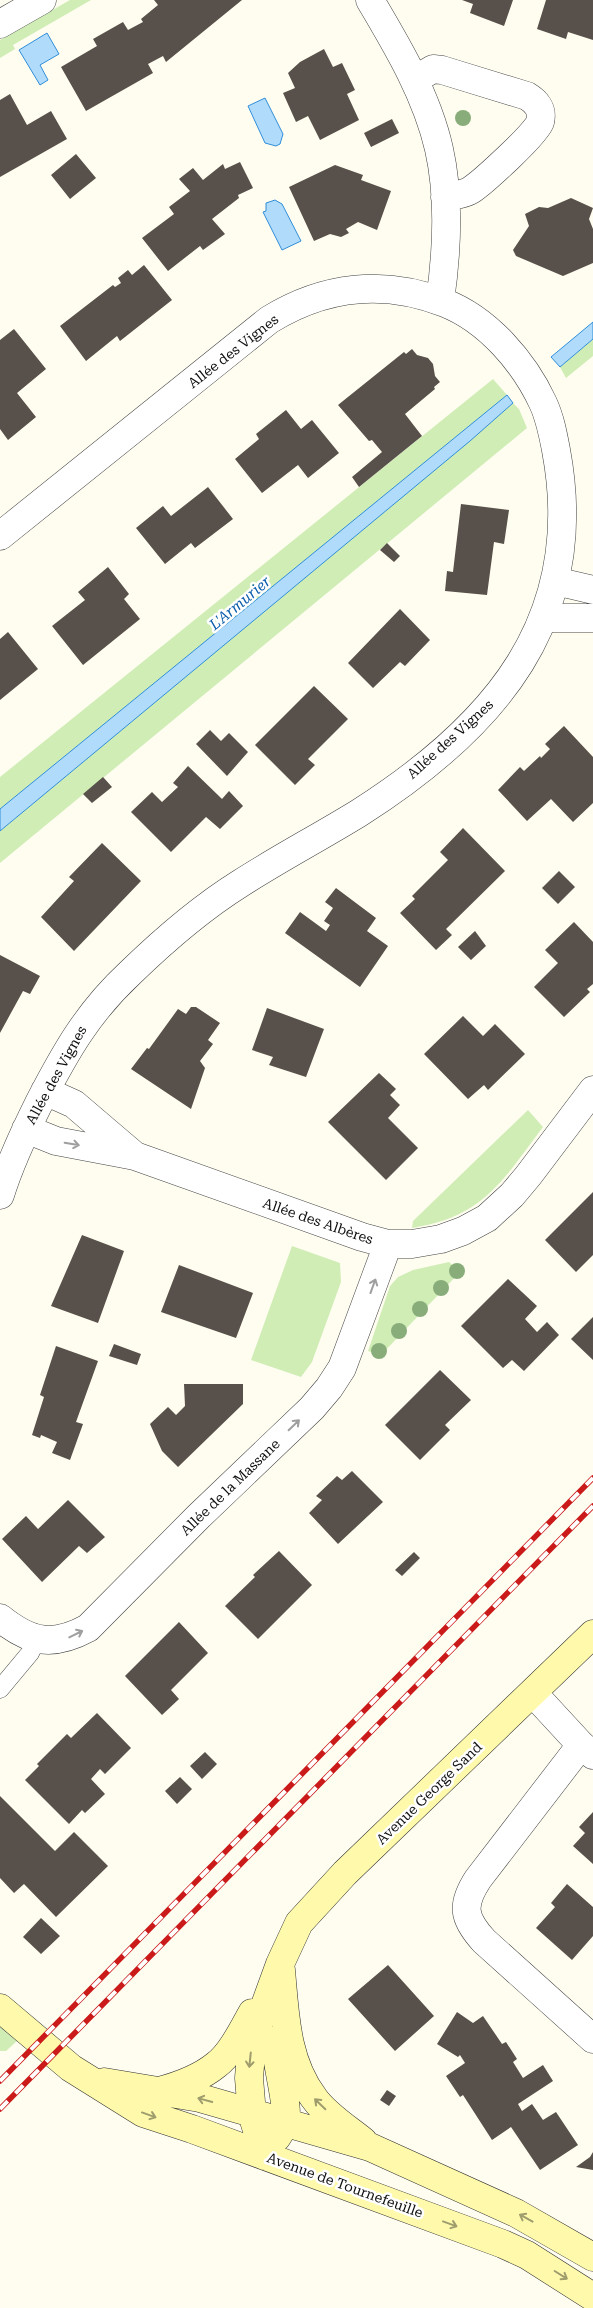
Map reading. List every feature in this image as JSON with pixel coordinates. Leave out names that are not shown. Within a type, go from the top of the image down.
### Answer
[{"type":"street","points":[[0,24],[42,0]]},
{"type":"street","points":[[370,0],[414,80],[427,111],[440,151],[445,197],[446,233],[440,301]]},
{"type":"street","points":[[414,80],[433,69],[442,70],[527,96],[536,103],[540,110],[540,121],[534,133],[490,174],[472,190],[445,197]]},
{"type":"street","name":"Allée des Vignes","points":[[0,536],[261,326],[290,307],[328,293],[372,288],[412,292],[440,301],[466,314],[494,336],[522,368],[544,406],[557,458],[562,501],[561,543],[555,581],[544,618],[512,678],[494,701],[447,746],[360,812],[239,884],[208,906],[129,973],[102,1000],[80,1028],[26,1129],[0,1195]]},
{"type":"street","points":[[555,581],[593,590]]},
{"type":"street","points":[[544,618],[593,618]]},
{"type":"street","name":"Allée des Albères","points":[[26,1129],[56,1142],[135,1156],[334,1228],[388,1244],[412,1244],[441,1239],[463,1231],[487,1218],[505,1202],[528,1176],[593,1090]]},
{"type":"street","name":"Allée des Albères","points":[[45,1091],[74,1104],[135,1156]]},
{"type":"street","name":"Allée de la Massane","points":[[0,1618],[15,1630],[37,1639],[59,1640],[72,1637],[88,1628],[199,1516],[312,1408],[329,1388],[342,1368],[388,1244]]},
{"type":"street","name":"Avenue George Sand","points":[[265,2156],[252,2114],[249,2078],[252,2041],[280,1964],[299,1923],[312,1907],[593,1634]]},
{"type":"street","points":[[533,1693],[587,1750],[478,1879],[466,1904],[467,1918],[484,1941],[593,2039]]},
{"type":"street","points":[[158,2091],[180,2085],[217,2065],[238,2037],[280,1964]]},
{"type":"street","points":[[280,1964],[288,2040],[298,2075],[315,2100],[370,2147]]},
{"type":"street","name":"Avenue George Sand","points":[[280,1964],[276,2052],[286,2113],[285,2123]]},
{"type":"street","name":"Avenue de Tournefeuille","points":[[0,2008],[82,2074],[142,2113],[265,2156],[503,2244],[542,2264],[593,2298]]},
{"type":"street","points":[[82,2074],[158,2091],[200,2098],[370,2147],[516,2213],[593,2257]]},
{"type":"street","points":[[265,2156],[285,2123]]},
{"type":"lane","points":[[0,1689],[30,1653],[37,1639]]},
{"type":"green space","points":[[70,0],[91,0],[13,45],[15,49],[0,58],[0,40]]},
{"type":"green space","points":[[593,339],[593,356],[566,378],[560,367]]},
{"type":"green space","points":[[493,379],[507,395],[386,496],[0,809],[0,777]]},
{"type":"green space","points":[[513,403],[519,409],[527,428],[0,863],[0,831]]},
{"type":"green space","points":[[528,1110],[543,1127],[503,1180],[489,1194],[457,1215],[437,1223],[412,1228],[413,1221]]},
{"type":"green space","points":[[292,1246],[340,1263],[341,1282],[312,1362],[301,1377],[251,1360]]},
{"type":"green space","points":[[449,1262],[460,1272],[381,1355],[368,1351],[390,1286],[398,1277],[413,1270]]},
{"type":"green space","points":[[0,2027],[17,2041],[6,2051],[0,2051]]},
{"type":"water","points":[[47,33],[59,54],[40,65],[48,80],[40,85],[19,50]]},
{"type":"water","points":[[265,98],[283,134],[280,144],[276,146],[265,143],[248,106]]},
{"type":"water","points":[[275,200],[282,204],[301,241],[282,250],[263,212],[266,211],[266,203]]},
{"type":"water","points":[[593,322],[593,339],[560,367],[551,357]]},
{"type":"water","points":[[507,395],[513,403],[470,441],[0,831],[0,809]]},
{"type":"building","points":[[154,0],[242,0],[166,62],[163,56],[148,64],[153,73],[86,111],[61,67],[97,46],[93,39],[123,22],[128,30],[143,22],[141,19],[158,5]]},
{"type":"building","points":[[462,0],[513,0],[504,26],[470,13],[473,4]]},
{"type":"building","points":[[546,0],[593,0],[593,40],[568,32],[566,39],[537,29]]},
{"type":"building","points":[[324,49],[333,67],[342,63],[355,90],[347,94],[359,120],[320,140],[308,116],[296,122],[283,93],[295,88],[288,73],[300,62]]},
{"type":"building","points":[[10,94],[27,125],[51,111],[67,139],[0,177],[0,100]]},
{"type":"building","points":[[392,119],[399,133],[371,147],[364,133]]},
{"type":"building","points":[[76,154],[96,178],[70,199],[51,175]]},
{"type":"building","points":[[240,162],[253,188],[238,195],[239,198],[212,219],[225,234],[203,250],[200,246],[168,271],[142,238],[174,214],[169,207],[190,191],[179,179],[193,168],[203,180],[223,164],[225,169]]},
{"type":"building","points":[[335,165],[363,175],[361,180],[391,191],[377,230],[358,222],[346,229],[349,233],[341,237],[330,234],[314,241],[289,187]]},
{"type":"building","points":[[571,198],[593,208],[589,219],[593,229],[593,263],[563,276],[516,256],[513,250],[529,226],[525,214],[539,207],[548,208]]},
{"type":"building","points":[[144,265],[172,300],[120,341],[117,336],[86,361],[60,326],[113,285],[115,287],[121,283],[118,278],[128,270],[132,275]]},
{"type":"building","points":[[14,329],[46,369],[17,393],[36,417],[8,440],[0,429],[0,340]]},
{"type":"building","points":[[412,349],[417,355],[428,358],[433,364],[435,376],[440,382],[434,387],[435,389],[405,414],[422,436],[359,487],[352,477],[382,452],[372,440],[369,441],[338,405],[404,352],[406,354]]},
{"type":"building","points":[[286,410],[301,429],[312,420],[339,453],[308,478],[298,465],[262,493],[235,459],[259,439],[256,434]]},
{"type":"building","points":[[208,487],[233,519],[195,548],[191,543],[165,564],[136,528],[163,506],[171,516]]},
{"type":"building","points":[[461,504],[509,510],[504,544],[494,542],[487,595],[445,591],[447,571],[453,572]]},
{"type":"building","points":[[387,543],[400,556],[394,562],[380,550]]},
{"type":"building","points":[[108,567],[129,594],[124,599],[140,619],[83,665],[52,626],[85,600],[78,592]]},
{"type":"building","points":[[400,609],[430,640],[405,666],[400,662],[373,688],[348,663]]},
{"type":"building","points":[[8,632],[38,669],[0,700],[0,639]]},
{"type":"building","points":[[314,686],[348,719],[308,759],[315,765],[295,785],[255,745]]},
{"type":"building","points":[[564,726],[593,757],[593,803],[573,822],[551,799],[527,821],[498,790],[520,767],[524,771],[540,756],[541,758],[550,749],[545,744]]},
{"type":"building","points":[[210,730],[221,741],[229,733],[248,752],[227,776],[196,744]]},
{"type":"building","points":[[188,766],[222,799],[229,791],[243,806],[220,829],[206,817],[171,852],[131,812],[152,792],[162,802],[178,787],[173,783]]},
{"type":"building","points":[[103,777],[112,787],[92,803],[83,794]]},
{"type":"building","points":[[463,828],[505,871],[446,929],[452,935],[436,950],[400,913],[415,899],[412,896],[448,860],[440,852]]},
{"type":"building","points":[[102,843],[141,881],[74,951],[41,917],[74,881],[69,877]]},
{"type":"building","points":[[559,871],[575,887],[558,904],[542,888]]},
{"type":"building","points":[[336,888],[376,918],[367,931],[388,946],[360,987],[285,933],[300,912],[326,931],[330,925],[324,921],[333,908],[325,902]]},
{"type":"building","points":[[574,922],[593,942],[593,984],[587,989],[590,992],[564,1017],[534,987],[558,963],[545,950]]},
{"type":"building","points":[[475,931],[486,946],[471,960],[458,947]]},
{"type":"building","points":[[0,955],[40,976],[30,994],[23,991],[0,1033]]},
{"type":"building","points":[[191,1007],[196,1007],[220,1023],[208,1040],[213,1044],[200,1061],[205,1068],[191,1109],[131,1069],[147,1048],[149,1049],[178,1009],[186,1014]]},
{"type":"building","points":[[267,1008],[324,1029],[306,1077],[269,1065],[273,1057],[252,1050]]},
{"type":"building","points":[[463,1016],[483,1036],[495,1024],[525,1054],[488,1090],[484,1085],[468,1099],[424,1054]]},
{"type":"building","points":[[379,1073],[396,1089],[390,1095],[400,1105],[388,1118],[418,1148],[386,1180],[328,1122]]},
{"type":"building","points":[[593,1192],[593,1255],[576,1272],[545,1240]]},
{"type":"building","points":[[82,1235],[124,1251],[98,1323],[51,1306]]},
{"type":"building","points":[[179,1265],[253,1293],[236,1338],[161,1312]]},
{"type":"building","points":[[508,1279],[537,1306],[525,1319],[537,1332],[547,1322],[559,1335],[524,1371],[512,1360],[503,1368],[461,1326]]},
{"type":"building","points":[[593,1317],[593,1360],[571,1339]]},
{"type":"building","points":[[114,1344],[141,1354],[137,1365],[109,1356]]},
{"type":"building","points":[[56,1346],[98,1361],[76,1422],[83,1424],[70,1460],[52,1453],[57,1442],[41,1435],[40,1438],[32,1435],[44,1397],[40,1395]]},
{"type":"building","points":[[440,1370],[471,1400],[445,1425],[450,1430],[420,1460],[385,1425]]},
{"type":"building","points":[[184,1384],[243,1384],[243,1404],[178,1467],[162,1451],[150,1424],[168,1407],[176,1415],[185,1406]]},
{"type":"building","points":[[352,1471],[383,1502],[338,1544],[309,1513],[322,1500],[316,1496],[337,1476],[342,1480]]},
{"type":"building","points":[[68,1500],[105,1537],[87,1553],[79,1546],[42,1582],[2,1539],[26,1516],[38,1529]]},
{"type":"building","points":[[279,1551],[312,1585],[258,1639],[225,1606],[255,1577],[253,1575]]},
{"type":"building","points":[[414,1552],[420,1558],[402,1576],[395,1570]]},
{"type":"building","points":[[179,1622],[208,1653],[171,1690],[179,1699],[162,1715],[125,1676]]},
{"type":"building","points":[[97,1713],[131,1748],[105,1774],[100,1769],[91,1779],[105,1794],[85,1813],[82,1810],[69,1824],[25,1780],[39,1766],[37,1764],[67,1734],[71,1738]]},
{"type":"building","points":[[205,1752],[217,1764],[202,1779],[190,1766]]},
{"type":"building","points":[[180,1777],[192,1789],[177,1804],[165,1791]]},
{"type":"building","points":[[0,1796],[55,1851],[74,1832],[108,1866],[56,1917],[24,1884],[14,1893],[0,1878]]},
{"type":"building","points":[[593,1812],[593,1864],[573,1846],[585,1833],[579,1827]]},
{"type":"building","points":[[567,1884],[593,1907],[593,1936],[572,1960],[536,1928],[555,1907],[551,1903]]},
{"type":"building","points":[[41,1918],[60,1936],[41,1954],[23,1937]]},
{"type":"building","points":[[388,1965],[434,2016],[395,2051],[348,1999]]},
{"type":"building","points":[[457,2012],[473,2023],[483,2016],[502,2044],[506,2042],[517,2059],[513,2062],[523,2078],[543,2065],[553,2081],[518,2104],[522,2111],[532,2104],[543,2120],[556,2112],[578,2145],[540,2170],[511,2127],[492,2140],[463,2095],[460,2097],[446,2076],[465,2063],[460,2055],[458,2057],[437,2044]]},
{"type":"building","points":[[387,2090],[396,2096],[389,2106],[380,2100]]},
{"type":"building","points":[[593,2152],[593,2170],[576,2167],[590,2157]]},
{"type":"railway","points":[[0,2081],[593,1478]]},
{"type":"railway","points":[[0,2109],[593,1506]]},
{"type":"water label","name":"L'Armurier","points":[[240,603]]}]
